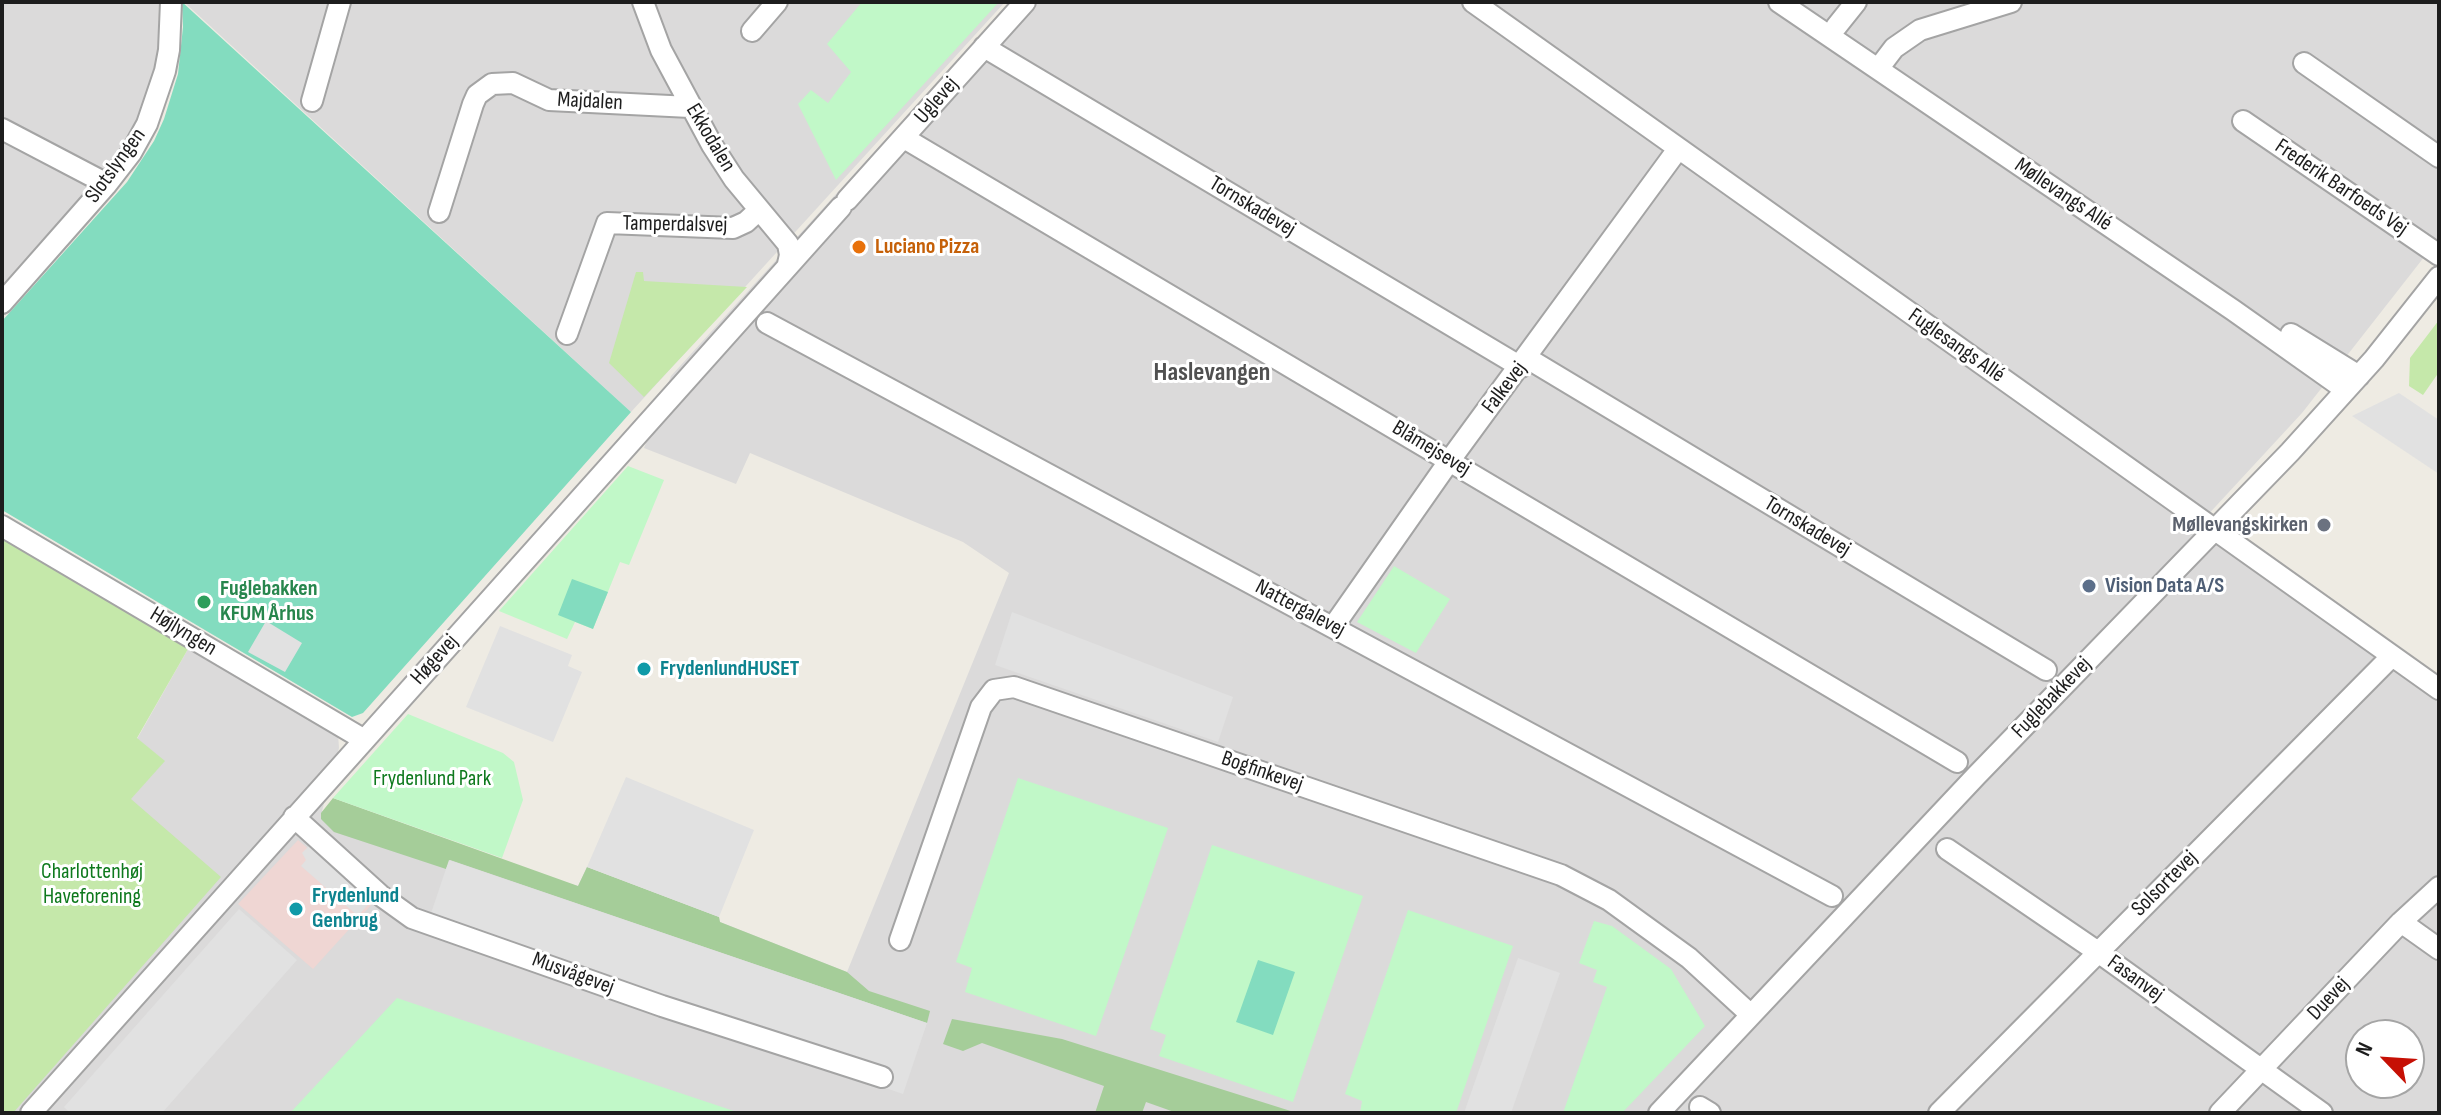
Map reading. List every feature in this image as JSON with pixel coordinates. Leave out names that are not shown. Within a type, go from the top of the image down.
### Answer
[{"type":"street","name":"Slotslyngen","points":[[2,303],[131,153],[159,94],[169,50],[171,2]]},
{"type":"street","points":[[312,101],[340,2]]},
{"type":"street","name":"Ekkodalen","points":[[643,2],[661,50],[690,107],[734,179],[788,244],[788,264]]},
{"type":"street","points":[[752,31],[777,2]]},
{"type":"street","name":"Uglevej","points":[[844,203],[1025,2]]},
{"type":"street","name":"Fuglesangs Allé","points":[[1473,2],[2439,689]]},
{"type":"street","name":"Møllevangs Allé","points":[[1779,2],[1881,64],[2305,344],[2352,383]]},
{"type":"street","name":"Møllevangs Allé","points":[[1799,2],[1881,64]]},
{"type":"street","points":[[1836,27],[1856,2]]},
{"type":"street","points":[[1881,64],[1894,48],[1920,30],[2011,2]]},
{"type":"street","name":"Tornskadevej","points":[[984,47],[2046,670]]},
{"type":"street","points":[[2304,63],[2439,157]]},
{"type":"street","name":"Majdalen","points":[[439,212],[473,104],[477,95],[492,84],[513,83],[549,100],[690,107]]},
{"type":"street","name":"Frederik Barfoeds Vej","points":[[2243,121],[2439,255]]},
{"type":"street","points":[[2,129],[107,184]]},
{"type":"street","name":"Blåmejsevej","points":[[904,138],[1957,762]]},
{"type":"street","name":"Falkevej","points":[[1333,627],[1450,460],[1678,149]]},
{"type":"street","name":"Høgevej","points":[[31,1113],[844,203]]},
{"type":"street","name":"Tamperdalsvej","points":[[567,334],[607,223],[733,228],[746,222],[759,210]]},
{"type":"street","name":"Fuglebakkevej","points":[[1659,1113],[1976,776],[2290,452],[2352,383],[2439,277]]},
{"type":"street","name":"Nattergalevej","points":[[767,323],[1832,896]]},
{"type":"street","name":"Højlyngen","points":[[2,526],[363,739]]},
{"type":"street","name":"Solsortevej","points":[[1939,1113],[2392,656]]},
{"type":"street","name":"Bogfinkevej","points":[[900,940],[981,707],[994,690],[1014,687],[1561,875],[1609,900],[1678,950],[1750,1014]]},
{"type":"street","name":"Musvågevej","points":[[294,817],[380,895],[412,918],[662,1006],[882,1077]]},
{"type":"street","name":"Fasanvej","points":[[1947,849],[2098,952],[2322,1113]]},
{"type":"street","name":"Duevej","points":[[2220,1113],[2401,922],[2439,887]]},
{"type":"street","points":[[2401,922],[2439,949]]},
{"type":"shaded area","points":[[2,2],[159,2],[158,55],[150,92],[127,141],[88,193],[2,288]]},
{"type":"shaded area","points":[[184,2],[1005,2],[631,412]]},
{"type":"shaded area","points":[[1010,2],[2439,2],[2439,238],[2302,413],[2204,519],[2439,685],[2439,1113],[12,1113],[130,799],[164,761],[137,739],[188,649],[338,734],[339,748],[322,811],[578,886],[587,867],[719,917],[720,922],[847,972],[1009,573],[963,542],[750,453],[736,484],[644,448],[671,376]]},
{"type":"shaded area","points":[[2399,393],[2439,420],[2439,474],[2352,416]]},
{"type":"shaded area","points":[[1012,612],[1233,697],[1218,742],[995,665]]},
{"type":"shaded area","points":[[266,621],[302,643],[285,672],[248,652]]},
{"type":"shaded area","points":[[500,626],[572,655],[568,666],[582,672],[553,742],[466,707]]},
{"type":"shaded area","points":[[626,777],[754,830],[719,917],[587,867]]},
{"type":"shaded area","points":[[298,840],[373,903],[313,969],[238,904]]},
{"type":"shaded area","points":[[310,845],[372,900],[358,916],[301,866],[306,860],[302,853]]},
{"type":"shaded area","points":[[449,860],[927,1023],[903,1094],[425,931]]},
{"type":"shaded area","points":[[239,909],[297,960],[162,1113],[70,1113],[64,1107]]},
{"type":"shaded area","points":[[1518,958],[1560,973],[1511,1113],[1464,1113]]},
{"type":"green space","points":[[182,2],[631,412],[363,713],[352,717],[2,510],[2,321],[127,182],[154,141],[178,74]]},
{"type":"green space","points":[[862,2],[999,2],[836,180],[798,104],[811,90],[828,103],[851,72],[827,44]]},
{"type":"green space","points":[[636,272],[643,272],[644,281],[747,287],[644,397],[609,363]]},
{"type":"green space","points":[[2439,320],[2439,372],[2423,395],[2409,386],[2410,358]]},
{"type":"green space","points":[[628,466],[664,480],[629,565],[620,562],[593,629],[575,622],[567,639],[499,611]]},
{"type":"green space","name":"Charlottenhøj Haveforening","points":[[2,537],[188,649],[137,738],[165,761],[131,799],[221,877],[13,1113],[2,1113]]},
{"type":"green space","points":[[1394,566],[1450,599],[1416,653],[1357,622]]},
{"type":"green space","points":[[572,579],[608,592],[593,629],[558,615]]},
{"type":"green space","name":"Frydenlund Park","points":[[408,714],[503,753],[514,762],[523,800],[502,858],[333,798]]},
{"type":"green space","points":[[1018,778],[1168,828],[1096,1036],[965,992],[972,968],[956,962]]},
{"type":"green space","points":[[333,798],[578,886],[587,867],[719,917],[720,922],[847,972],[869,991],[930,1011],[927,1023],[450,860],[446,869],[334,832],[321,819],[321,813]]},
{"type":"green space","points":[[1212,845],[1363,896],[1293,1102],[1159,1056],[1166,1035],[1150,1029]]},
{"type":"green space","points":[[1408,910],[1513,946],[1456,1113],[1360,1113],[1362,1101],[1345,1094]]},
{"type":"green space","points":[[1594,921],[1612,926],[1671,969],[1705,1026],[1622,1113],[1563,1113],[1607,987],[1593,982],[1597,970],[1579,963]]},
{"type":"green space","points":[[1258,960],[1295,972],[1273,1035],[1236,1022]]},
{"type":"green space","points":[[397,998],[602,1067],[740,1113],[290,1113]]},
{"type":"green space","points":[[952,1019],[1062,1039],[1297,1113],[1177,1113],[1146,1102],[1142,1113],[1095,1113],[1104,1086],[982,1043],[963,1051],[943,1044]]},
{"type":"place","name":"Luciano Pizza","points":[[859,247]]},
{"type":"place","name":"Møllevangskirken","points":[[2324,525]]},
{"type":"place","name":"Vision Data A/S","points":[[2089,586]]},
{"type":"place","name":"Fuglebakken KFUM Århus","points":[[204,602]]},
{"type":"place","name":"FrydenlundHUSET","points":[[644,669]]},
{"type":"place","name":"Frydenlund Genbrug","points":[[296,909]]},
{"type":"district","name":"Haslevangen","points":[[1212,373]]}]
